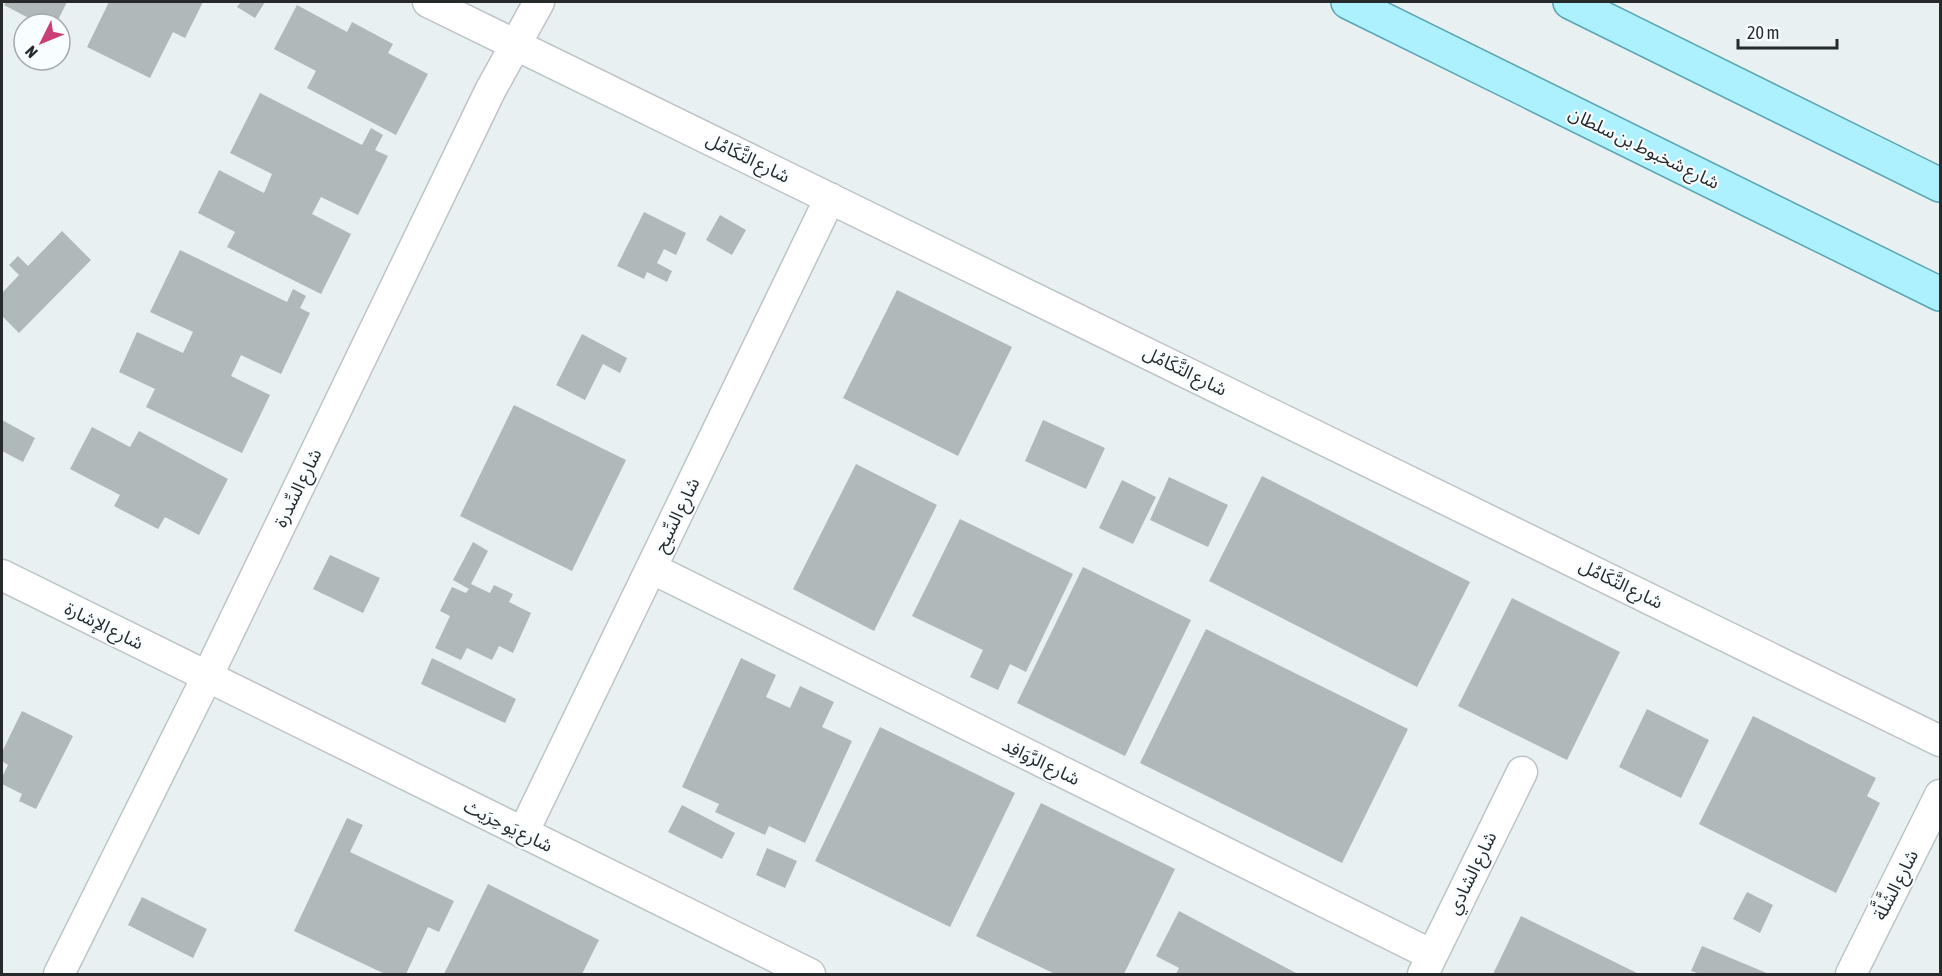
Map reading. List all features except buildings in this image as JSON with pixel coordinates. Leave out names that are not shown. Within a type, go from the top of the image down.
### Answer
[{"type":"main road","name":"شارع شخبوط بن سلطان","points":[[1348,2],[1941,294]]},
{"type":"main road","points":[[1570,2],[1941,184]]},
{"type":"street","name":"شارع التَّكَامُل","points":[[428,2],[1941,741]]},
{"type":"street","name":"شارع السِّدرة","points":[[59,975],[207,677],[490,91],[539,2]]},
{"type":"street","name":"شارع السِّيح","points":[[523,833],[830,198]]},
{"type":"street","name":"شارع الرَّوَافِد","points":[[651,568],[1427,965]]},
{"type":"street","name":"شارع الإشارة","points":[[2,575],[207,677]]},
{"type":"street","name":"شارع يَو حِرَيث","points":[[207,677],[810,975]]},
{"type":"street","name":"شارع الشادي","points":[[1427,965],[1522,772]]},
{"type":"street","name":"شارع الشَّلَّة","points":[[1851,975],[1941,795]]}]
